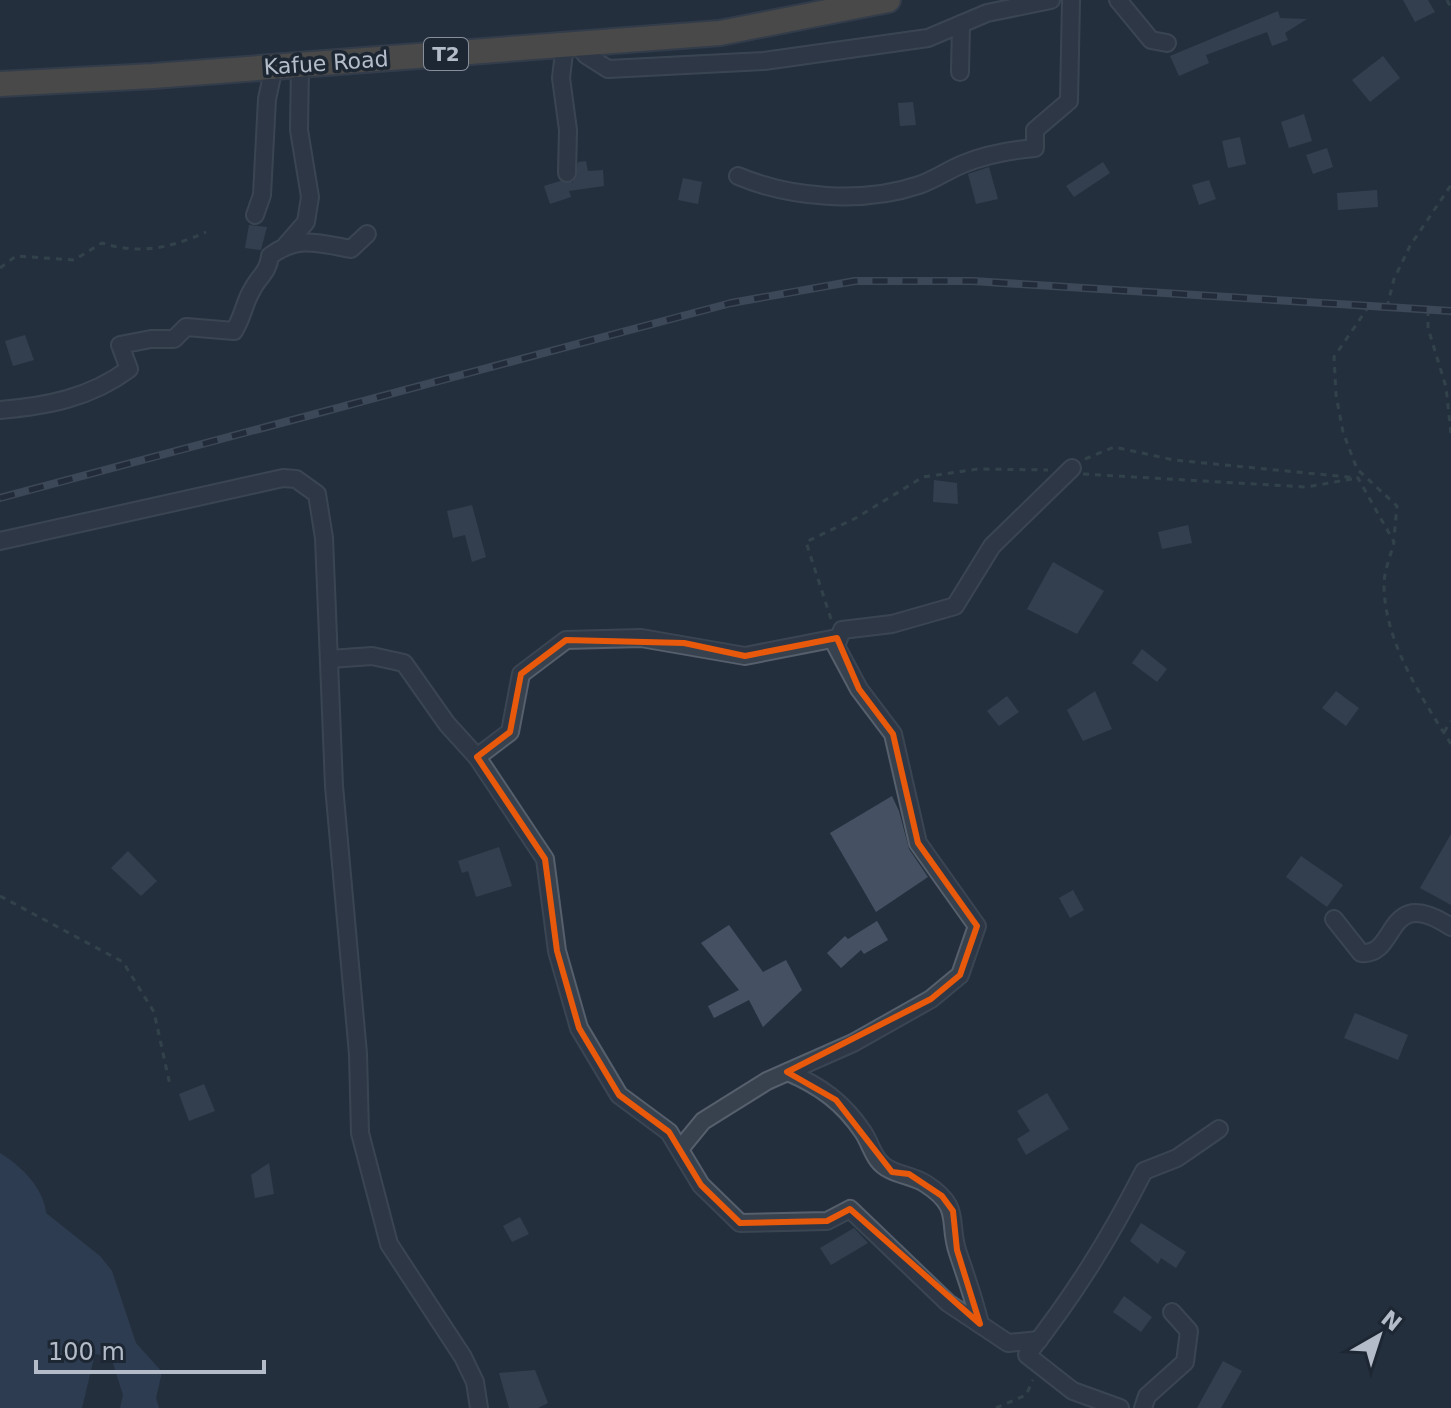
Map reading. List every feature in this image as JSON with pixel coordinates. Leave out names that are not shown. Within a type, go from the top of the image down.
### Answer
[{"type":"highway","name":"Kafue Road","points":[[0,84],[274,67],[720,33],[888,0]]},
{"type":"street","points":[[567,173],[568,130],[561,78],[571,44],[608,69],[764,61],[928,38],[987,13],[1051,0]]},
{"type":"street","points":[[738,176],[768,189],[853,196],[918,185],[964,163],[1006,151],[1035,148],[1035,130],[1069,101],[1071,0]]},
{"type":"street","points":[[1118,0],[1151,40],[1167,43]]},
{"type":"street","points":[[960,72],[961,24]]},
{"type":"street","points":[[0,410],[40,407],[88,394],[129,369],[120,345],[151,339],[174,339],[186,327],[234,331],[245,315],[251,291],[269,269],[270,256],[286,245],[306,222],[310,197],[299,130],[300,65]]},
{"type":"street","points":[[255,215],[262,195],[267,99],[274,67]]},
{"type":"street","points":[[286,245],[302,241],[351,249],[367,234]]},
{"type":"street","points":[[680,1149],[703,1121],[788,1072],[853,1043],[931,999],[960,975],[977,926],[918,843],[893,734],[859,689],[836,646],[837,638],[842,630],[892,624],[955,606],[992,546],[1072,468]]},
{"type":"street","points":[[0,541],[249,483],[296,479],[317,494],[321,508],[330,659],[334,786],[363,1146],[389,1244],[463,1357],[475,1382],[479,1408]]},
{"type":"street","points":[[477,757],[510,732],[521,674],[566,640],[641,638],[745,656],[837,638]]},
{"type":"street","points":[[330,659],[372,656],[404,663],[447,724],[477,757],[545,859],[557,951],[579,1028],[619,1095],[669,1132],[701,1185],[740,1223],[827,1221],[850,1209],[948,1303],[1008,1343],[1039,1340]]},
{"type":"street","points":[[1334,919],[1361,953],[1366,954],[1374,950],[1403,916],[1415,912],[1430,913],[1451,927]]},
{"type":"street","points":[[788,1072],[823,1088],[836,1100],[861,1129],[878,1160],[892,1172],[909,1174],[942,1196],[953,1211],[957,1250],[973,1292],[980,1324]]},
{"type":"street","points":[[1120,1408],[1073,1391],[1027,1355],[1103,1251],[1144,1171],[1177,1158],[1219,1129]]},
{"type":"street","points":[[1143,1408],[1147,1396],[1185,1362],[1189,1331],[1172,1312]]},
{"type":"path","points":[[1447,0],[1451,8]]},
{"type":"path","points":[[1387,307],[1394,279],[1410,246],[1451,185]]},
{"type":"path","points":[[0,268],[16,256],[74,260],[102,243],[120,249],[172,248],[206,232]]},
{"type":"path","points":[[1369,306],[1334,357],[1336,395],[1343,432],[1357,469],[1397,506],[1394,542],[1384,583],[1392,635],[1451,744]]},
{"type":"path","points":[[1428,310],[1428,328],[1446,387],[1451,434]]},
{"type":"path","points":[[1072,468],[1114,447],[1174,460],[1358,478],[1394,542]]},
{"type":"path","points":[[1444,732],[1451,721]]},
{"type":"path","points":[[0,896],[123,962],[154,1012],[170,1085]]},
{"type":"path","points":[[996,1408],[1026,1395],[1039,1366]]},
{"type":"highlighted area","points":[[837,638],[859,689],[893,734],[918,843],[977,926],[960,975],[931,999],[787,1072],[836,1100],[892,1172],[909,1174],[942,1196],[953,1211],[957,1250],[980,1324],[850,1209],[827,1221],[740,1223],[701,1185],[669,1132],[619,1095],[579,1028],[557,951],[545,859],[477,757],[510,732],[521,674],[566,640],[684,643],[745,656]]},
{"type":"water","points":[[0,1153],[30,1178],[41,1195],[46,1213],[100,1256],[112,1271],[136,1343],[162,1372],[156,1398],[159,1408],[120,1408],[123,1395],[111,1357],[95,1354],[82,1408],[0,1408]]},
{"type":"building","points":[[1403,0],[1428,0],[1435,12],[1415,22]]},
{"type":"building","points":[[1278,11],[1280,18],[1307,19],[1285,33],[1288,40],[1272,46],[1267,32],[1206,55],[1209,63],[1179,76],[1170,56]]},
{"type":"building","points":[[1383,56],[1400,78],[1370,102],[1352,80]]},
{"type":"building","points":[[913,102],[916,125],[900,126],[898,103]]},
{"type":"building","points":[[1304,114],[1312,141],[1289,148],[1281,122]]},
{"type":"building","points":[[1240,137],[1246,164],[1228,168],[1222,141]]},
{"type":"building","points":[[1327,148],[1333,167],[1313,174],[1306,155]]},
{"type":"building","points":[[586,161],[588,171],[603,170],[604,186],[569,191],[571,197],[550,204],[544,186],[560,181],[573,182],[578,162]]},
{"type":"building","points":[[1103,162],[1110,173],[1074,197],[1066,186]]},
{"type":"building","points":[[989,167],[998,199],[976,204],[968,174]]},
{"type":"building","points":[[683,178],[702,182],[698,204],[678,200]]},
{"type":"building","points":[[1209,180],[1216,199],[1199,205],[1192,185]]},
{"type":"building","points":[[1377,190],[1378,207],[1338,210],[1337,193]]},
{"type":"building","points":[[249,225],[267,227],[261,250],[245,248]]},
{"type":"building","points":[[25,335],[34,360],[13,366],[5,341]]},
{"type":"building","points":[[934,480],[957,483],[958,504],[933,502]]},
{"type":"building","points":[[472,505],[486,557],[472,562],[465,535],[453,538],[447,511]]},
{"type":"building","points":[[1188,525],[1192,543],[1162,549],[1158,532]]},
{"type":"building","points":[[1053,562],[1104,591],[1077,634],[1027,609]]},
{"type":"building","points":[[1142,649],[1167,669],[1157,682],[1132,663]]},
{"type":"building","points":[[1095,691],[1112,729],[1083,741],[1067,710]]},
{"type":"building","points":[[1336,691],[1359,708],[1346,726],[1322,708]]},
{"type":"building","points":[[1007,696],[1019,712],[999,726],[987,711]]},
{"type":"building","points":[[892,796],[909,849],[928,877],[876,912],[830,833]]},
{"type":"building","points":[[1451,834],[1451,905],[1420,888]]},
{"type":"building","points":[[499,847],[512,886],[476,897],[468,871],[462,873],[458,861]]},
{"type":"building","points":[[128,851],[157,881],[141,896],[111,868]]},
{"type":"building","points":[[1301,856],[1343,885],[1327,907],[1286,877]]},
{"type":"building","points":[[1073,890],[1084,910],[1070,918],[1059,898]]},
{"type":"building","points":[[877,921],[888,940],[864,954],[861,950],[841,968],[827,953],[845,936],[848,939]]},
{"type":"building","points":[[729,925],[763,972],[786,960],[802,990],[763,1027],[749,1000],[714,1018],[708,1006],[739,990],[701,943]]},
{"type":"building","points":[[1355,1013],[1408,1035],[1398,1060],[1344,1038]]},
{"type":"building","points":[[204,1084],[215,1111],[189,1121],[179,1094]]},
{"type":"building","points":[[1047,1093],[1069,1129],[1026,1155],[1017,1139],[1030,1131],[1017,1111]]},
{"type":"building","points":[[269,1163],[274,1194],[255,1198],[251,1175]]},
{"type":"building","points":[[520,1217],[529,1234],[512,1242],[503,1226]]},
{"type":"building","points":[[1141,1223],[1186,1252],[1176,1268],[1161,1258],[1158,1264],[1130,1241]]},
{"type":"building","points":[[854,1228],[868,1243],[831,1265],[820,1248]]},
{"type":"building","points":[[1124,1296],[1152,1317],[1141,1332],[1113,1312]]},
{"type":"building","points":[[1223,1361],[1242,1371],[1221,1408],[1197,1408]]},
{"type":"building","points":[[535,1370],[548,1403],[538,1408],[509,1408],[499,1373]]},
{"type":"railway","points":[[0,498],[731,303],[855,281],[972,281],[1451,311]]}]
